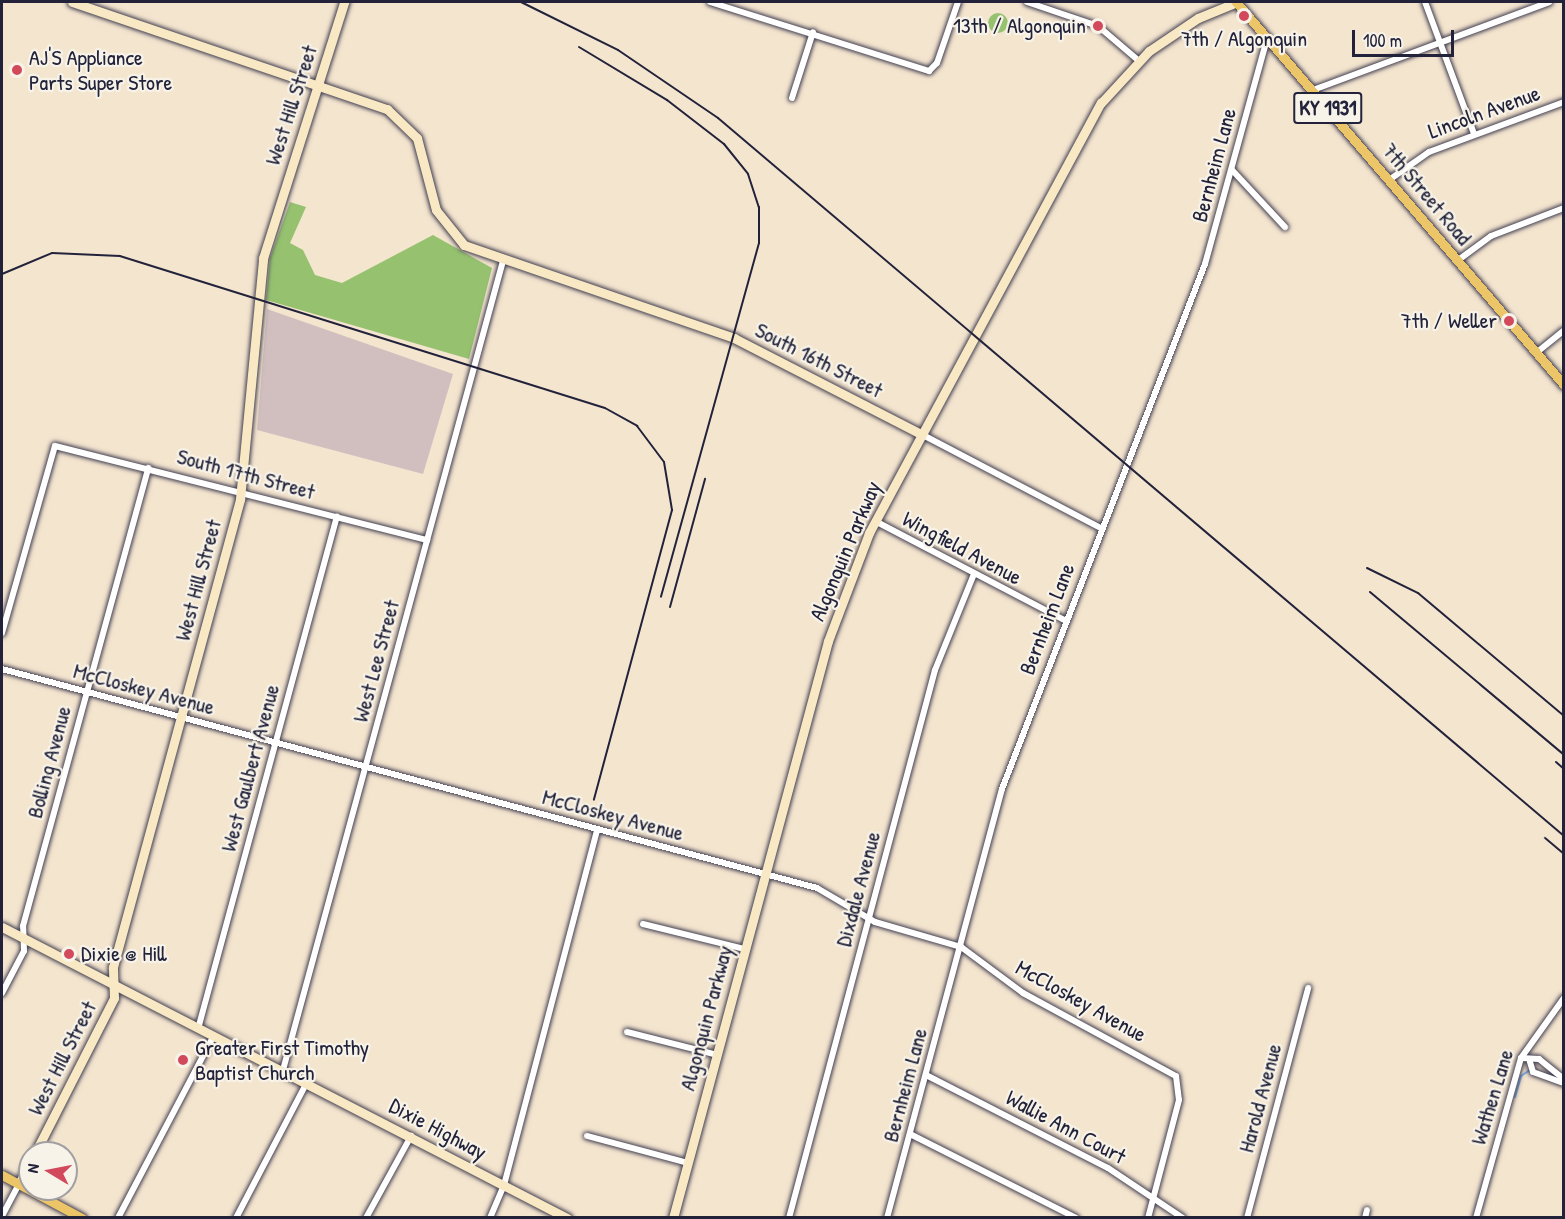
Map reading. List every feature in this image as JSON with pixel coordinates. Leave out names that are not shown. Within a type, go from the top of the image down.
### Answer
[{"type":"main road","name":"7th Street Road","points":[[1236,2],[1266,42],[1313,90],[1563,385]]},
{"type":"main road","points":[[2,1175],[18,1183]]},
{"type":"main road","points":[[50,1201],[82,1218]]},
{"type":"street","name":"South 16th Street","points":[[72,2],[375,104],[406,124],[425,155],[443,224],[464,245],[503,261],[734,338],[1101,528]]},
{"type":"street","name":"West Hill Street","points":[[41,1141],[106,1018],[114,986],[113,966],[242,491],[263,258],[344,2]]},
{"type":"street","points":[[711,2],[813,32],[929,71],[937,63],[958,2]]},
{"type":"street","points":[[1027,2],[1098,26],[1138,60]]},
{"type":"street","name":"Algonquin Parkway","points":[[673,1218],[828,640],[875,521],[1086,127],[1138,60],[1198,18],[1236,2]]},
{"type":"street","points":[[1425,2],[1474,134]]},
{"type":"street","points":[[1313,90],[1549,2]]},
{"type":"street","points":[[792,98],[813,32]]},
{"type":"street","name":"Bernheim Lane","points":[[887,1218],[1005,780],[1205,264],[1266,42]]},
{"type":"street","name":"Lincoln Avenue","points":[[1389,180],[1419,156],[1563,102]]},
{"type":"street","points":[[1232,170],[1285,227]]},
{"type":"street","points":[[1458,261],[1491,236],[1563,208]]},
{"type":"street","name":"West Lee Street","points":[[283,1070],[503,261]]},
{"type":"street","points":[[1536,353],[1563,330]]},
{"type":"street","name":"South 17th Street","points":[[2,633],[55,446],[242,491],[427,540]]},
{"type":"street","name":"Bolling Avenue","points":[[2,993],[24,940],[23,926],[148,468]]},
{"type":"street","name":"West Gaulbert Avenue","points":[[198,1029],[337,516]]},
{"type":"street","name":"Wingfield Avenue","points":[[875,521],[1066,621]]},
{"type":"street","name":"Dixdale Avenue","points":[[789,1218],[935,670],[974,574]]},
{"type":"street","name":"McCloskey Avenue","points":[[2,669],[817,888],[869,920],[961,947],[1023,993],[1179,1079],[1179,1100],[1153,1197]]},
{"type":"street","points":[[490,1218],[504,1185],[597,830]]},
{"type":"street","points":[[643,924],[745,949]]},
{"type":"street","name":"Dixie Highway","points":[[2,927],[213,1037],[307,1082],[567,1218]]},
{"type":"street","name":"Harold Avenue","points":[[1247,1218],[1308,988]]},
{"type":"street","name":"Wathen Lane","points":[[1476,1218],[1521,1058],[1563,998]]},
{"type":"street","points":[[627,1032],[717,1056]]},
{"type":"street","points":[[118,1218],[213,1037]]},
{"type":"street","points":[[1521,1058],[1530,1062],[1539,1059],[1563,1081]]},
{"type":"street","points":[[1530,1062],[1533,1072],[1563,1081]]},
{"type":"street","name":"Wallie Ann Court","points":[[926,1075],[1153,1197],[1184,1218]]},
{"type":"street","points":[[236,1218],[307,1082]]},
{"type":"street","points":[[910,1134],[1076,1218]]},
{"type":"street","points":[[366,1218],[411,1136]]},
{"type":"street","points":[[587,1136],[688,1163]]},
{"type":"street","points":[[2,1216],[18,1186]]},
{"type":"street","points":[[1148,1218],[1153,1197]]},
{"type":"street","points":[[1365,1218],[1367,1210]]},
{"type":"shaded area","points":[[267,309],[453,374],[423,474],[257,430]]},
{"type":"green space","points":[[998,13],[1005,16],[1008,23],[1005,30],[998,33],[991,30],[988,23],[991,16]]},
{"type":"green space","points":[[290,202],[306,207],[290,243],[303,250],[315,275],[342,283],[433,235],[492,268],[469,359],[266,300],[270,258]]},
{"type":"waterway","points":[[1515,1097],[1521,1076],[1530,1070]]},
{"type":"railway","points":[[521,2],[618,50],[718,118],[1564,836]]},
{"type":"railway","points":[[579,47],[667,100],[724,144],[748,174],[759,207],[759,243],[661,597]]},
{"type":"railway","points":[[2,274],[52,253],[120,256],[605,408],[637,426],[664,462],[672,510],[594,800]]},
{"type":"railway","points":[[670,607],[705,479]]},
{"type":"railway","points":[[1367,568],[1418,593],[1564,716]]},
{"type":"railway","points":[[1370,592],[1564,755]]},
{"type":"railway","points":[[1556,762],[1564,769]]},
{"type":"railway","points":[[1545,838],[1564,854]]},
{"type":"place","name":"7th / Algonquin","points":[[1244,16]]},
{"type":"place","name":"13th / Algonquin","points":[[1098,26]]},
{"type":"place","name":"AJ'S Appliance Parts Super Store","points":[[17,70]]},
{"type":"place","name":"7th / Weller","points":[[1509,321]]},
{"type":"place","name":"Dixie @ Hill","points":[[69,954]]},
{"type":"place","name":"Greater First Timothy Baptist Church","points":[[183,1060]]}]
